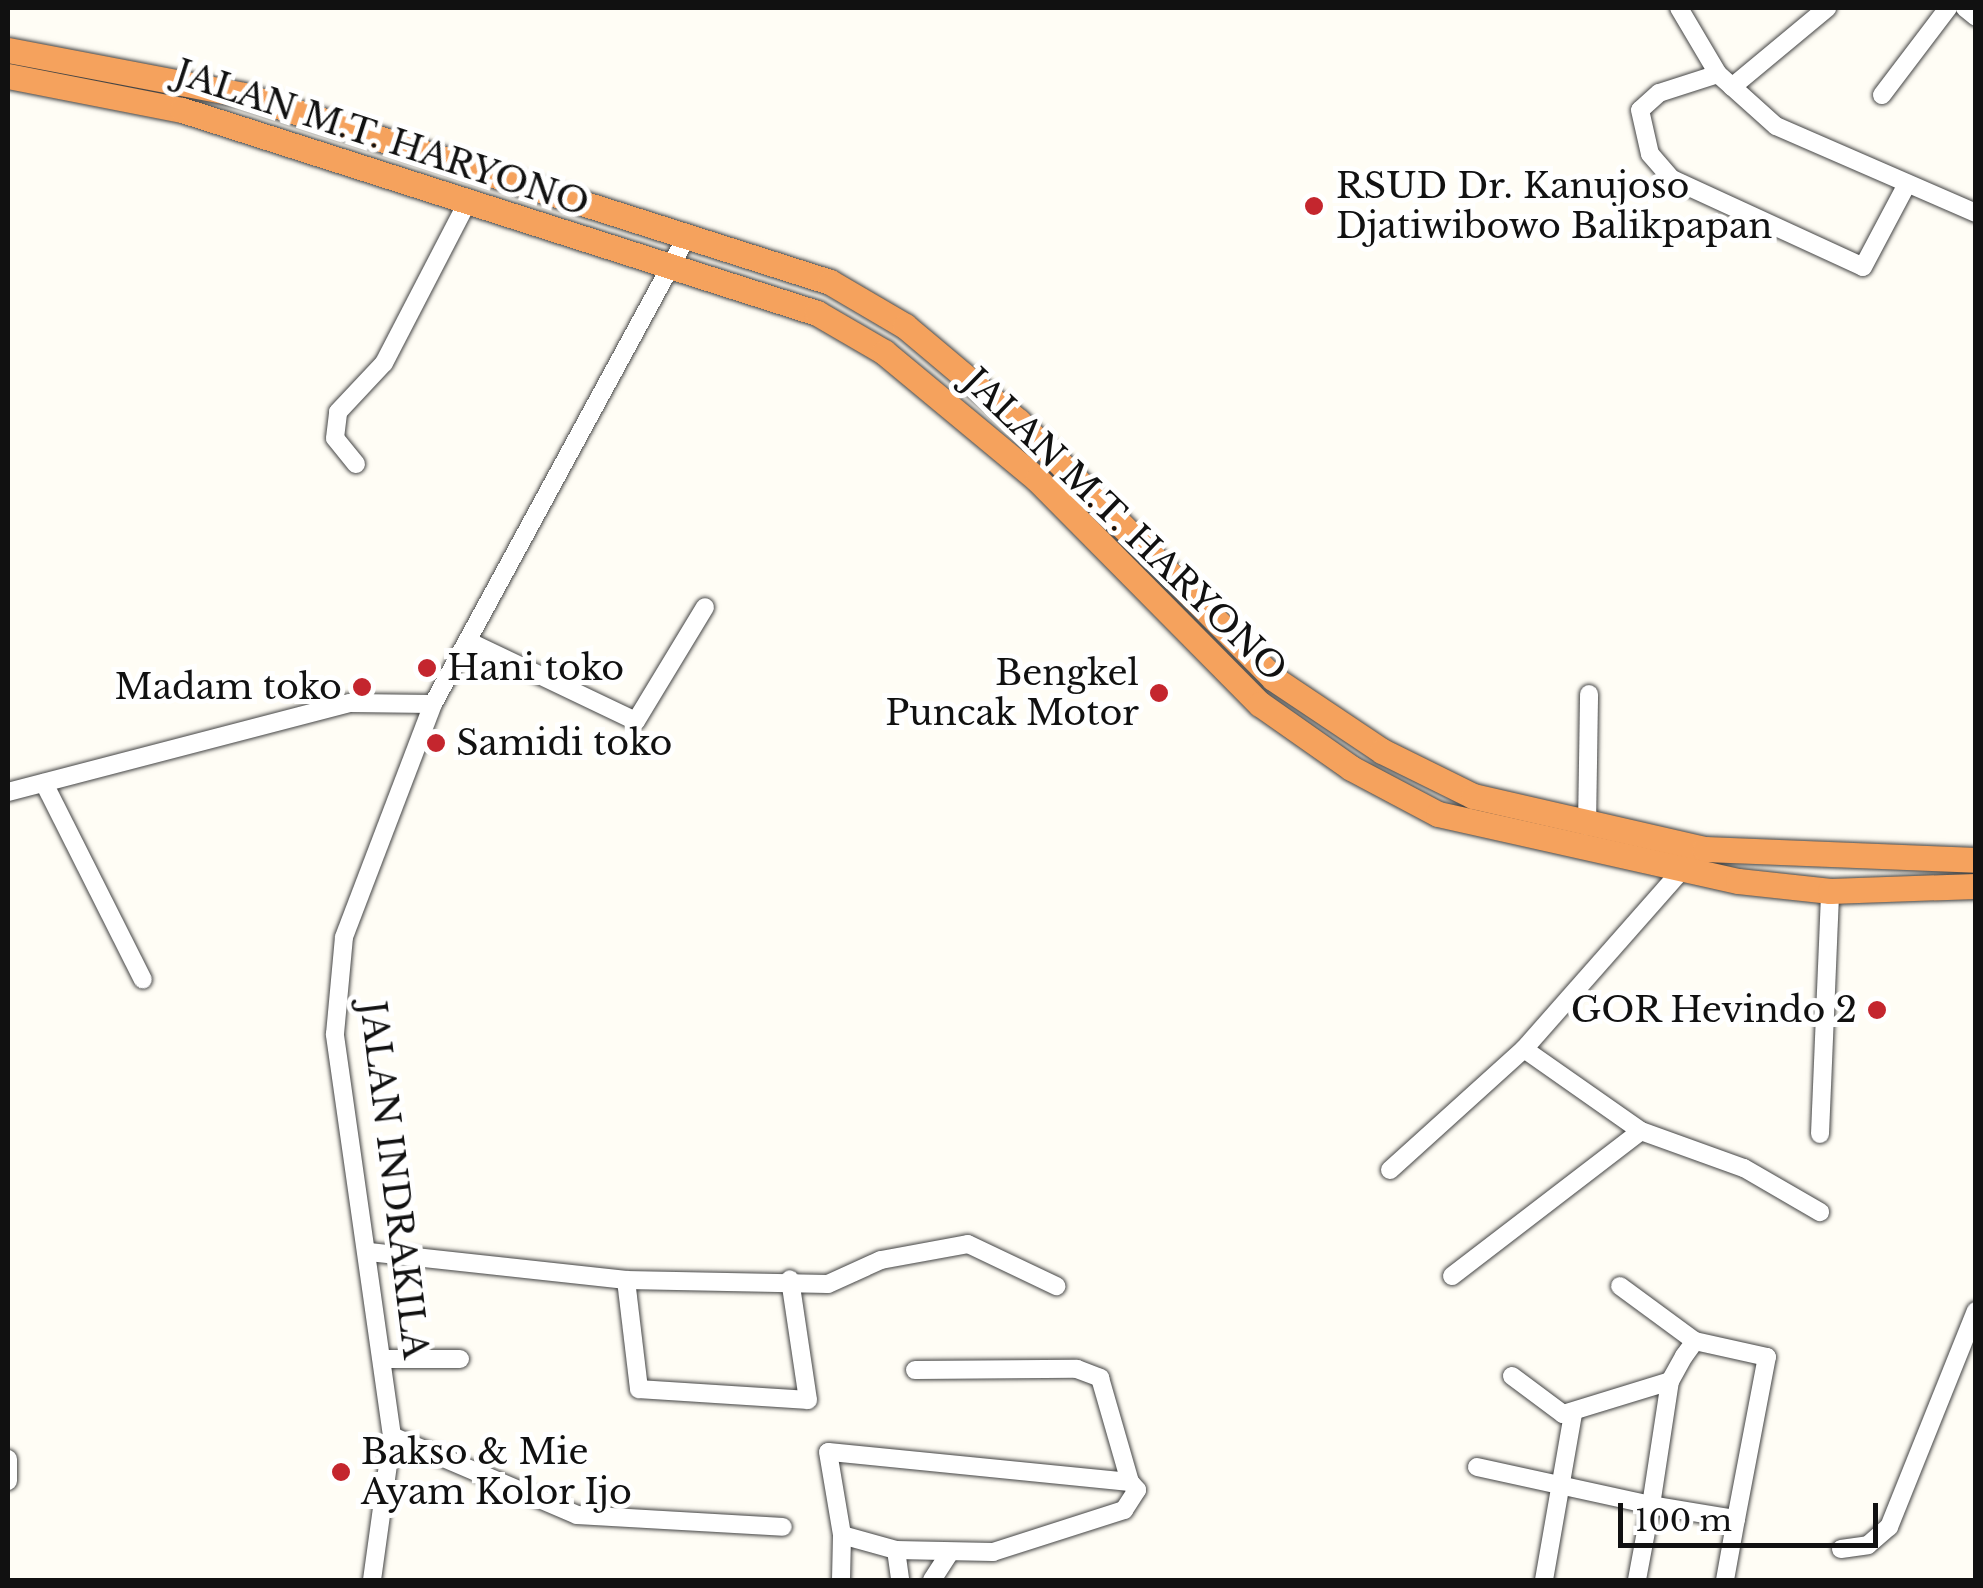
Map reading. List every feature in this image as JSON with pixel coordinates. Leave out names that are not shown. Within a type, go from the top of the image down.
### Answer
[{"type":"highway","name":"JALAN M.T. HARYONO","points":[[8,50],[243,95],[830,282],[882,309],[1018,420],[1138,550],[1273,678],[1382,751],[1492,804],[1659,841],[1792,859],[1976,860]]},
{"type":"highway","name":"JALAN M.T. HARYONO","points":[[8,76],[164,105],[791,302],[884,352],[1037,479],[1260,704],[1350,768],[1475,826],[1679,872],[1830,891],[1976,886]]},
{"type":"street","points":[[1679,8],[1718,74],[1792,136],[1976,213]]},
{"type":"street","points":[[1732,87],[1827,8]]},
{"type":"street","points":[[1882,94],[1948,8]]},
{"type":"street","points":[[1966,8],[1976,18]]},
{"type":"street","points":[[1718,74],[1659,93],[1640,110],[1646,145],[1672,179],[1863,267],[1907,184]]},
{"type":"street","points":[[356,464],[335,438],[338,412],[384,363],[467,202]]},
{"type":"street","name":"JALAN INDRAKILA","points":[[372,1580],[392,1436],[369,1252],[335,1034],[337,986],[352,909],[433,704],[686,236]]},
{"type":"street","points":[[468,641],[636,721],[705,607]]},
{"type":"street","points":[[1588,826],[1589,694]]},
{"type":"street","points":[[8,792],[350,702],[433,704]]},
{"type":"street","points":[[44,783],[143,980]]},
{"type":"street","points":[[1390,1170],[1524,1048],[1679,872]]},
{"type":"street","points":[[1820,1134],[1830,891]]},
{"type":"street","points":[[1524,1048],[1641,1130],[1744,1168],[1820,1212]]},
{"type":"street","points":[[1452,1276],[1641,1130]]},
{"type":"street","points":[[369,1252],[626,1280],[790,1279],[828,1284],[881,1260],[968,1244],[1056,1286]]},
{"type":"street","points":[[626,1280],[639,1389],[808,1400],[790,1279]]},
{"type":"street","points":[[1620,1286],[1695,1341],[1767,1357],[1725,1580]]},
{"type":"street","points":[[1841,1549],[1868,1545],[1889,1528],[1976,1311]]},
{"type":"street","points":[[1637,1580],[1670,1381],[1695,1341]]},
{"type":"street","points":[[384,1360],[460,1359]]},
{"type":"street","points":[[842,1535],[896,1550],[948,1555],[994,1552],[1124,1510],[1137,1496],[1100,1378],[1076,1369],[915,1370]]},
{"type":"street","points":[[1512,1376],[1548,1410],[1572,1414],[1670,1381]]},
{"type":"street","points":[[1544,1580],[1572,1414]]},
{"type":"street","points":[[392,1436],[577,1515],[783,1527]]},
{"type":"street","points":[[841,1580],[842,1535],[828,1452],[1130,1482]]},
{"type":"street","points":[[8,1459],[8,1482]]},
{"type":"street","points":[[1477,1467],[1651,1505],[1736,1519]]},
{"type":"street","points":[[896,1550],[900,1580]]},
{"type":"street","points":[[932,1580],[948,1555]]},
{"type":"place","name":"RSUD Dr. Kanujoso Djatiwibowo Balikpapan","points":[[1314,206]]},
{"type":"place","name":"Hani toko","points":[[427,668]]},
{"type":"place","name":"Madam toko","points":[[362,687]]},
{"type":"place","name":"Bengkel Puncak Motor","points":[[1159,693]]},
{"type":"place","name":"Samidi toko","points":[[436,743]]},
{"type":"place","name":"GOR Hevindo 2","points":[[1877,1010]]},
{"type":"place","name":"Bakso & Mie Ayam Kolor Ijo","points":[[341,1472]]}]
